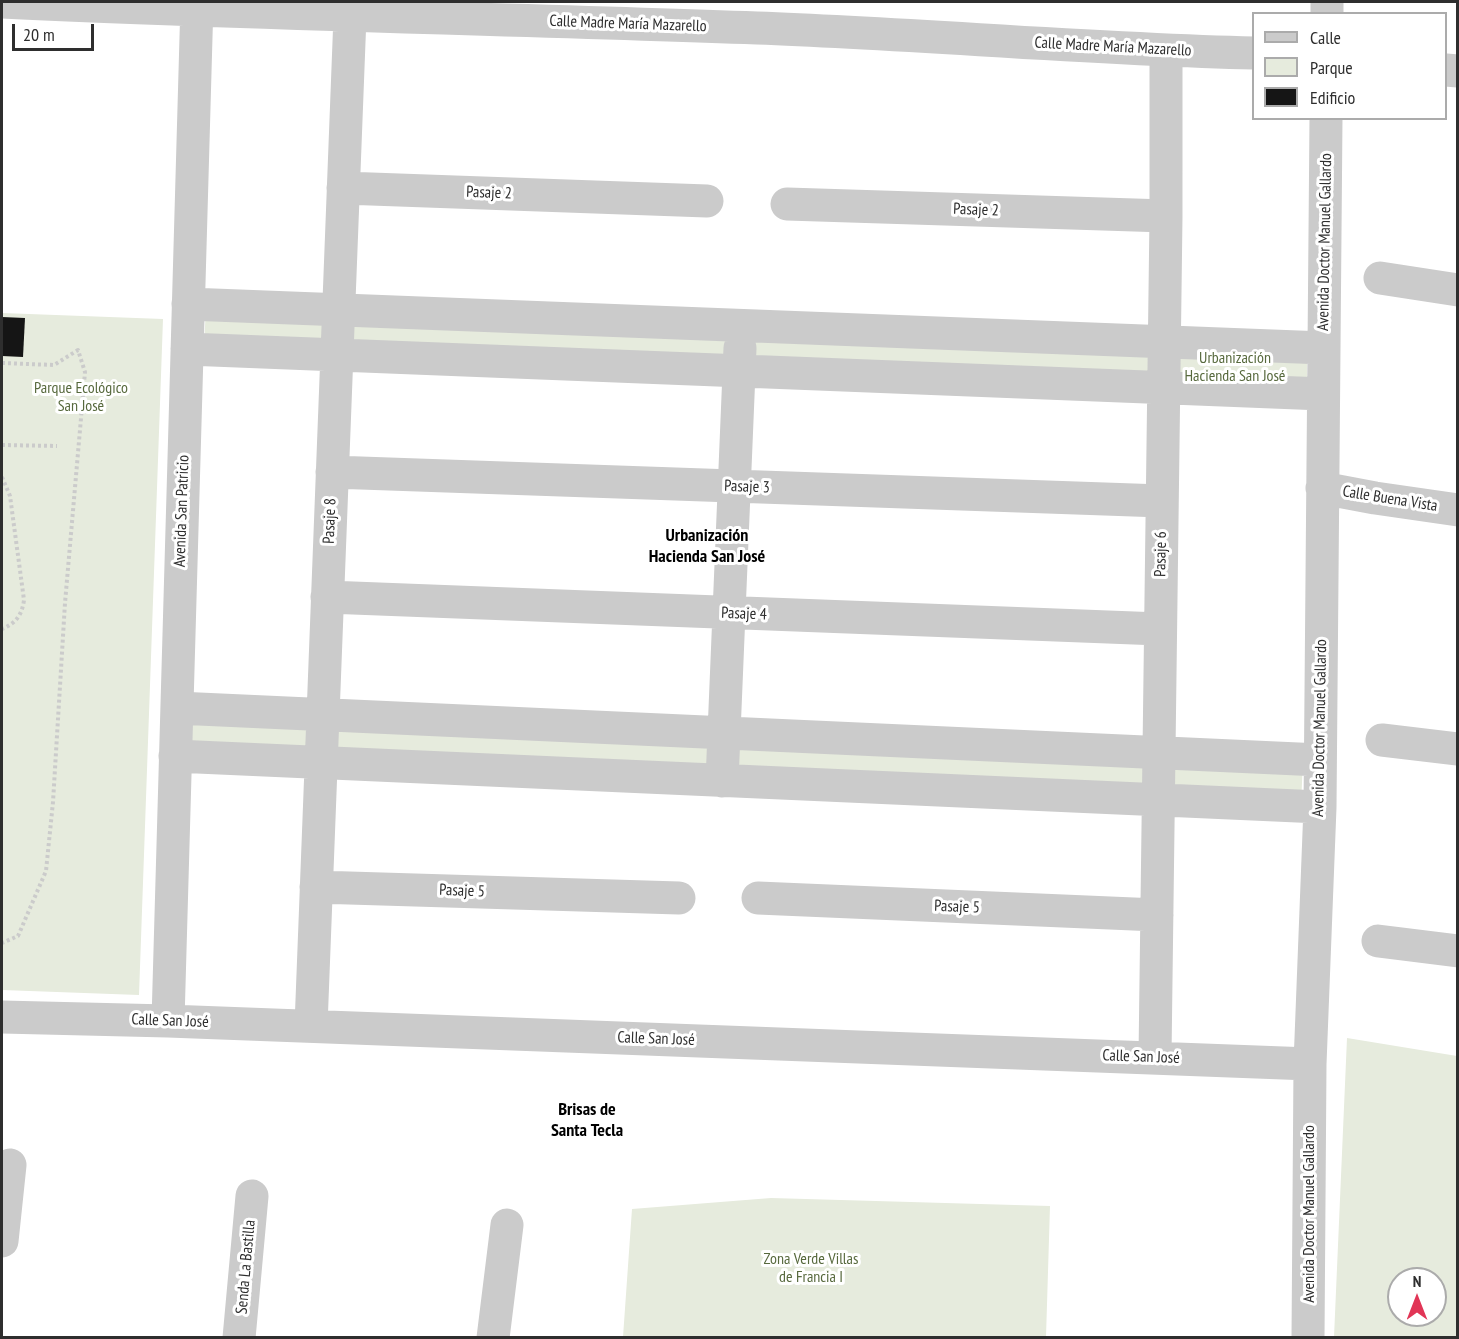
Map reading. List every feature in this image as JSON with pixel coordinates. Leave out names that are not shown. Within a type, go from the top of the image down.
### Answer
[{"type":"street","name":"Calle Madre María Mazarello","points":[[2,2],[197,6],[350,16],[760,15],[1166,51],[1252,53]]},
{"type":"street","name":"Avenida San Patricio","points":[[168,1021],[197,6]]},
{"type":"street","name":"Pasaje 8","points":[[311,1026],[350,16]]},
{"type":"street","name":"Pasaje 6","points":[[1155,1057],[1166,216],[1166,51]]},
{"type":"street","name":"Avenida Doctor Manuel Gallardo","points":[[1308,1338],[1310,1064],[1320,807],[1326,120]]},
{"type":"street","name":"Pasaje 2","points":[[343,188],[707,201]]},
{"type":"street","name":"Pasaje 2","points":[[787,204],[1166,216]]},
{"type":"street","points":[[1380,278],[1458,290]]},
{"type":"street","points":[[188,304],[1323,348]]},
{"type":"street","points":[[722,781],[741,326]]},
{"type":"street","points":[[187,349],[1323,394]]},
{"type":"street","name":"Pasaje 3","points":[[332,472],[1162,501]]},
{"type":"street","name":"Calle Buena Vista","points":[[1322,488],[1458,510]]},
{"type":"street","name":"Pasaje 4","points":[[327,597],[1160,629]]},
{"type":"street","points":[[177,708],[1320,760]]},
{"type":"street","points":[[1382,740],[1458,749]]},
{"type":"street","points":[[175,756],[1320,807]]},
{"type":"street","name":"Pasaje 5","points":[[316,887],[680,898]]},
{"type":"street","name":"Pasaje 5","points":[[758,898],[1157,915]]},
{"type":"street","points":[[1378,941],[1458,951]]},
{"type":"street","name":"Calle San José","points":[[2,1017],[311,1026],[1310,1064]]},
{"type":"street","points":[[2,1241],[10,1165]]},
{"type":"street","name":"Senda La Bastilla","points":[[239,1338],[252,1196]]},
{"type":"street","points":[[493,1338],[507,1225]]},
{"type":"path","points":[[2,363],[54,364],[78,350],[85,372],[65,603],[53,802],[46,871],[18,936],[2,943]]},
{"type":"path","points":[[2,445],[57,446]]},
{"type":"path","points":[[2,477],[10,496],[24,600],[17,620],[2,629]]},
{"type":"green space","name":"Urbanización Hacienda San José","points":[[206,305],[1307,347],[1307,393],[204,349]]},
{"type":"green space","name":"Parque Ecológico San José","points":[[2,313],[163,319],[139,995],[2,990]]},
{"type":"green space","points":[[192,709],[1303,759],[1301,806],[190,757]]},
{"type":"green space","points":[[1347,1038],[1457,1056],[1457,1337],[1334,1337]]},
{"type":"green space","name":"Zona Verde Villas de Francia I","points":[[771,1198],[1050,1206],[1046,1337],[623,1337],[632,1209]]},
{"type":"building","points":[[2,317],[25,318],[23,357],[2,356]]},
{"type":"district","name":"Urbanización Hacienda San José","points":[[707,546]]},
{"type":"district","name":"Brisas de Santa Tecla","points":[[587,1120]]}]
